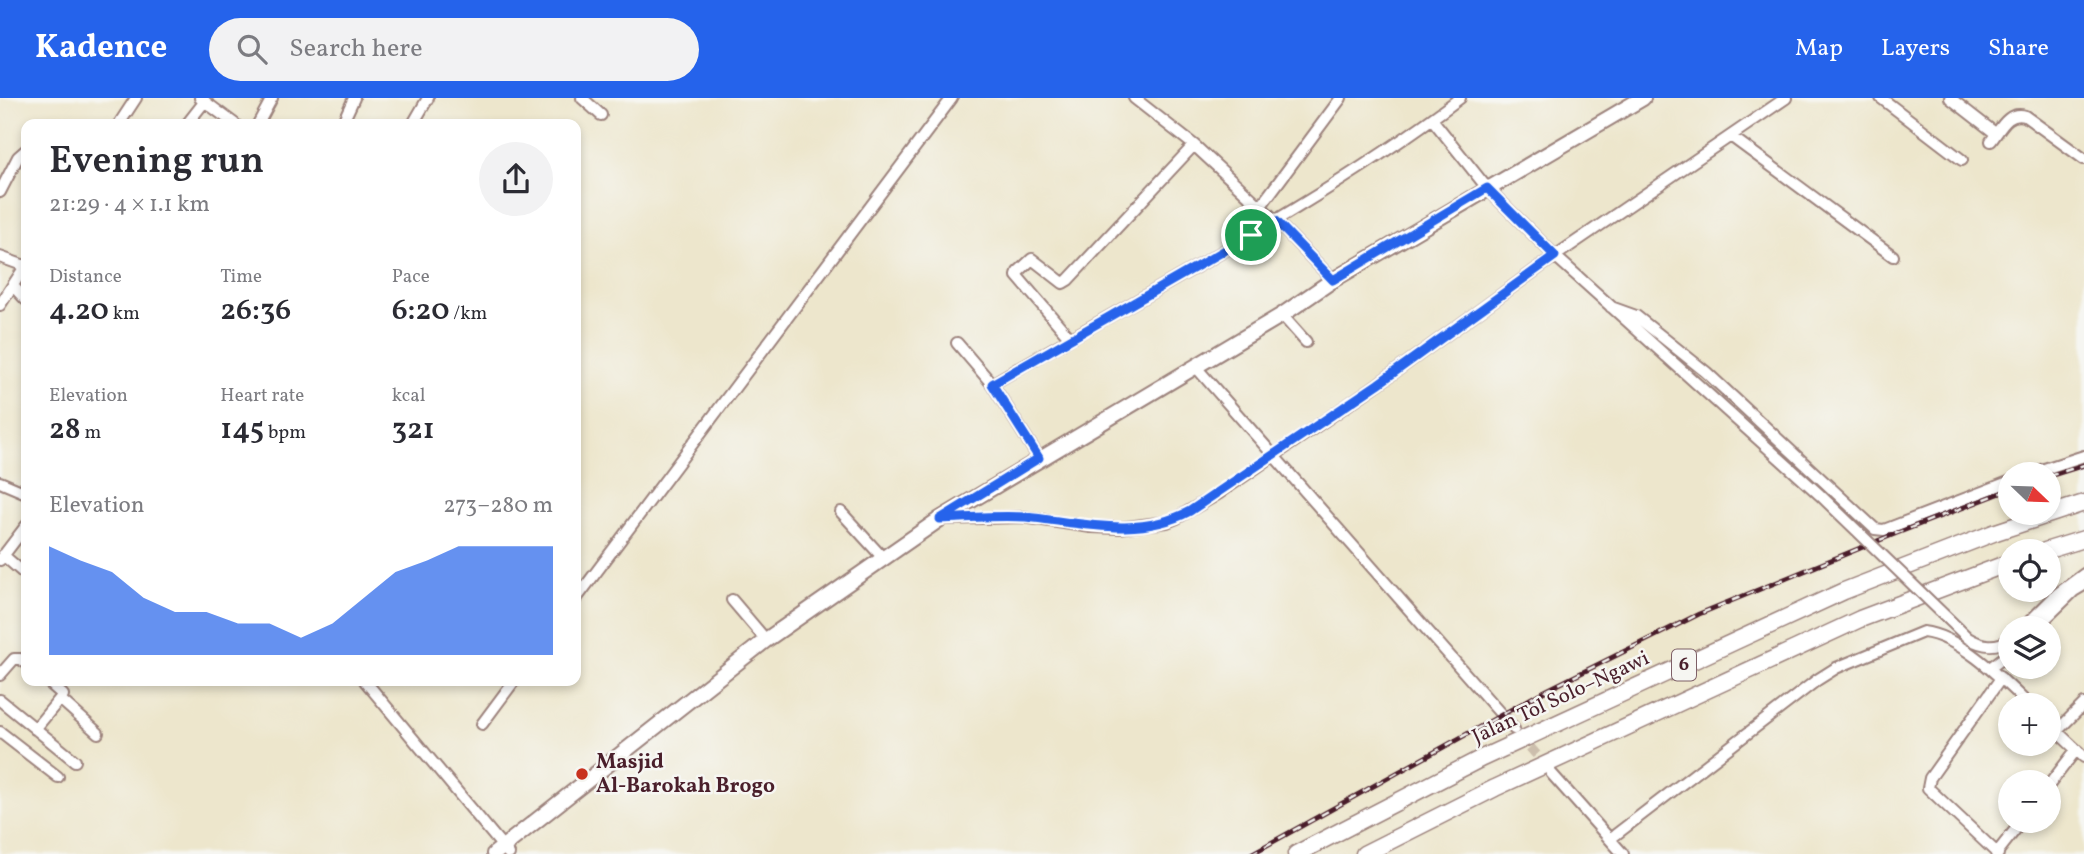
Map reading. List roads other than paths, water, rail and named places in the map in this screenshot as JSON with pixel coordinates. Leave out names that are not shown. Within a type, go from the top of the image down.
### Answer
[{"type":"highway","name":"Jalan Tol Solo–Ngawi","points":[[1296,854],[1482,758],[1844,591],[1996,533],[2084,503]]},
{"type":"highway","points":[[2061,546],[2084,539]]},
{"type":"highway","name":"6","points":[[1364,854],[1495,788],[1860,619],[1998,567]]},
{"type":"main road","points":[[501,851],[766,640],[940,519],[1282,315],[1333,280],[1643,98]]},
{"type":"street","points":[[122,119],[136,98]]},
{"type":"street","points":[[261,119],[272,98]]},
{"type":"street","points":[[344,119],[354,98]]},
{"type":"street","points":[[416,119],[428,98]]},
{"type":"street","points":[[582,98],[601,115]]},
{"type":"street","points":[[581,591],[952,98]]},
{"type":"street","points":[[1134,98],[1194,145],[1276,221],[1333,280]]},
{"type":"street","points":[[1260,208],[1341,98]]},
{"type":"street","points":[[992,384],[1276,221],[1460,98]]},
{"type":"street","points":[[940,519],[1024,517],[1091,527],[1119,528],[1167,522],[1218,494],[1378,384],[1555,256],[1786,98]]},
{"type":"street","points":[[1881,98],[1962,160]]},
{"type":"street","points":[[1950,98],[1993,136],[2010,116],[2025,116],[2084,159]]},
{"type":"street","points":[[190,119],[202,100],[228,119]]},
{"type":"street","points":[[1432,119],[1487,188],[1555,256],[1820,495],[1968,638],[1980,645],[1998,645]]},
{"type":"street","points":[[1732,137],[1893,256]]},
{"type":"street","points":[[1070,338],[1017,276],[1018,272],[1032,259],[1063,283],[1068,280],[1194,145]]},
{"type":"street","points":[[0,192],[21,154]]},
{"type":"street","points":[[0,257],[21,263]]},
{"type":"street","points":[[0,305],[21,272]]},
{"type":"street","points":[[12,286],[21,295]]},
{"type":"street","points":[[1611,307],[1636,316],[1706,372],[1875,529],[1884,530],[1998,486]]},
{"type":"street","points":[[1282,315],[1306,342]]},
{"type":"street","points":[[957,343],[992,384],[1039,458]]},
{"type":"street","points":[[1195,366],[1514,729]]},
{"type":"street","points":[[2062,463],[2084,456]]},
{"type":"street","points":[[0,482],[21,491]]},
{"type":"street","points":[[841,512],[883,558]]},
{"type":"street","points":[[21,532],[2,557],[21,571]]},
{"type":"street","points":[[2035,616],[2057,594],[2084,574]]},
{"type":"street","points":[[2048,616],[2074,590],[2084,584]]},
{"type":"street","points":[[732,600],[766,640]]},
{"type":"street","points":[[1610,839],[1836,667],[1923,632],[1936,633],[1945,638],[1998,675]]},
{"type":"street","points":[[0,675],[14,659],[21,660]]},
{"type":"street","points":[[1990,668],[1998,662]]},
{"type":"street","points":[[2000,679],[1930,778],[1928,788],[1997,854],[2013,833]]},
{"type":"street","points":[[2002,679],[2017,693]]},
{"type":"street","points":[[35,729],[60,699],[62,694],[53,686]]},
{"type":"street","points":[[369,686],[501,851]]},
{"type":"street","points":[[482,724],[510,686]]},
{"type":"street","points":[[60,699],[98,733]]},
{"type":"street","points":[[0,700],[75,761]]},
{"type":"street","points":[[2061,722],[2084,704]]},
{"type":"street","points":[[0,732],[58,778]]},
{"type":"street","points":[[2061,735],[2080,753],[2061,773]]},
{"type":"street","points":[[1551,772],[1623,854]]},
{"type":"tunnel","points":[[1520,736],[1549,769]]},
{"type":"railway","points":[[2062,472],[2084,465]]},
{"type":"railway","points":[[1251,854],[1539,694],[1699,614],[1998,494]]},
{"type":"place","name":"Masjid Al-Barokah Brogo","points":[[582,774]]}]
